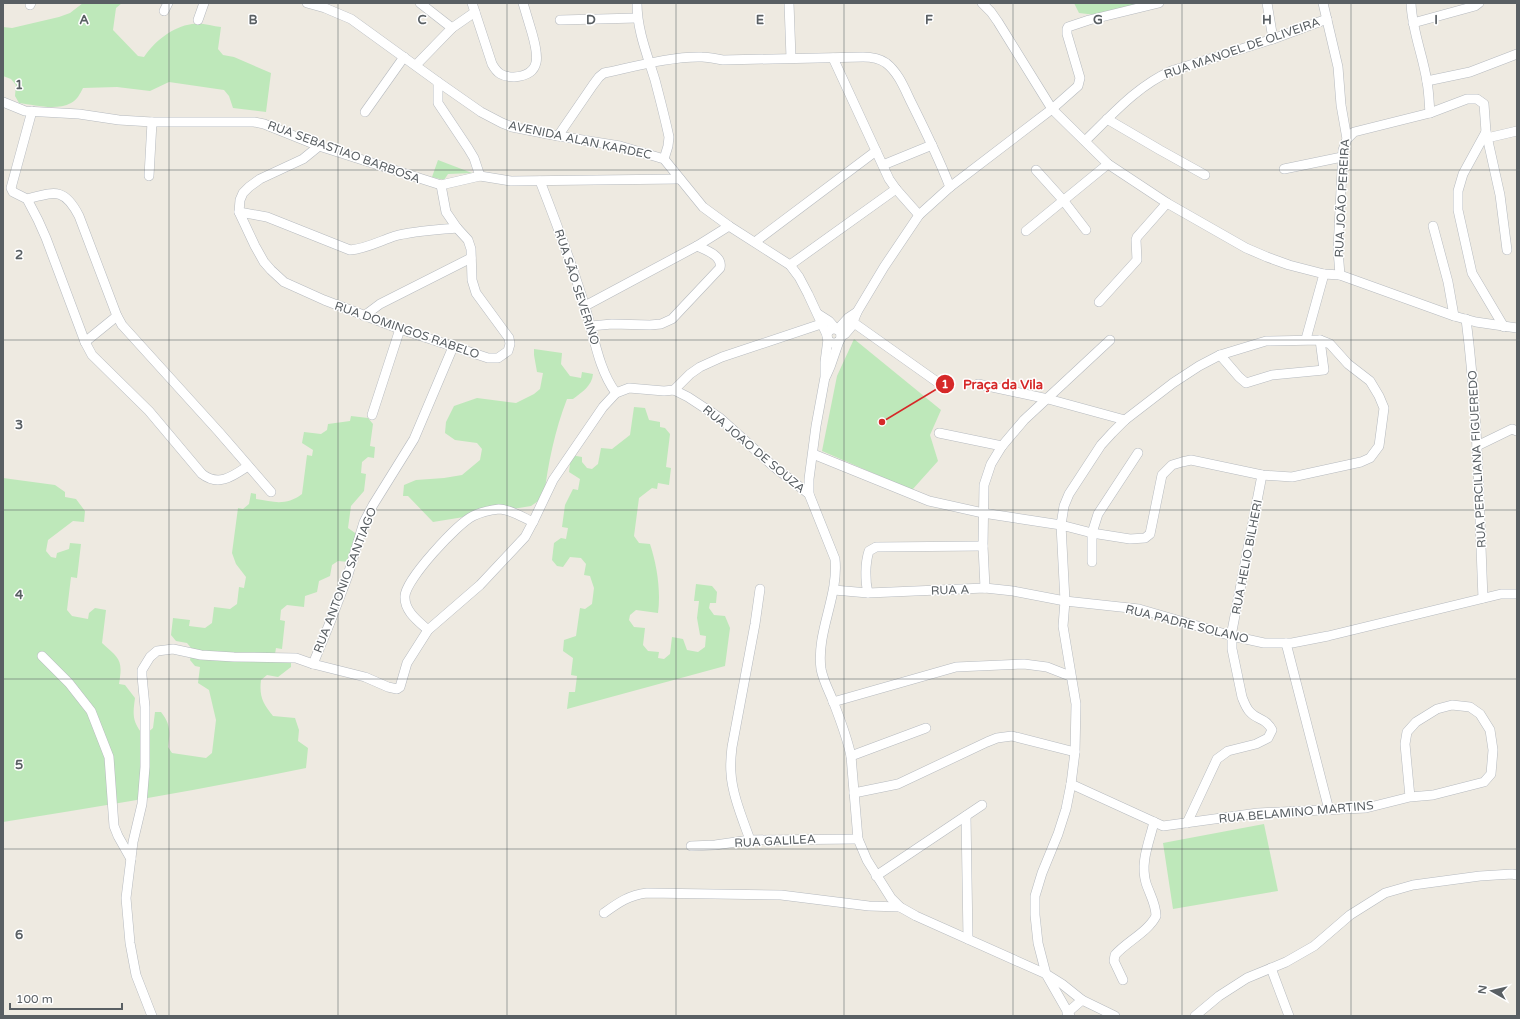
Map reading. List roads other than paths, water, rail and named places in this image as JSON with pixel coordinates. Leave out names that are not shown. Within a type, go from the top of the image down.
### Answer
[{"type":"street","points":[[198,20],[204,3]]},
{"type":"street","name":"AVENIDA ALAN KARDEC","points":[[307,3],[325,8],[351,19],[481,112],[502,123],[512,127],[558,136],[620,146],[664,159],[702,207],[790,265],[799,276],[828,337]]},
{"type":"street","points":[[420,3],[452,28]]},
{"type":"street","points":[[416,65],[474,7],[495,70],[501,75],[508,77],[519,77],[532,70],[536,65],[538,58],[537,48],[523,3]]},
{"type":"street","points":[[637,3],[637,18],[669,137],[664,159]]},
{"type":"street","points":[[789,3],[791,58]]},
{"type":"street","points":[[838,334],[849,330],[854,323],[857,312],[884,267],[919,215],[950,187],[1052,109],[1078,86],[1080,78],[1067,34],[1068,27],[1089,20],[1159,3]]},
{"type":"street","points":[[1267,3],[1273,39]]},
{"type":"street","name":"RUA JOÃO PEREIRA","points":[[1323,3],[1338,66],[1341,105],[1347,139],[1342,157],[1338,250],[1340,275]]},
{"type":"street","points":[[1411,3],[1413,23],[1427,81],[1430,113]]},
{"type":"street","points":[[1413,23],[1475,6],[1479,3]]},
{"type":"street","points":[[985,4],[998,22],[1052,109],[1108,164],[1167,203],[1246,248],[1260,254],[1324,274],[1340,275],[1454,316],[1504,327],[1517,328]]},
{"type":"street","points":[[560,20],[637,18]]},
{"type":"street","name":"RUA MANOEL DE OLIVEIRA","points":[[1085,141],[1139,89],[1158,77],[1184,67],[1273,39],[1327,19]]},
{"type":"street","points":[[1427,81],[1470,72],[1517,54]]},
{"type":"street","points":[[365,112],[404,57]]},
{"type":"street","points":[[558,136],[601,75],[649,64],[692,57],[723,60],[876,58],[886,62],[894,70],[901,81],[932,145],[950,187]]},
{"type":"street","points":[[833,58],[889,178],[896,189],[919,215]]},
{"type":"street","points":[[438,82],[438,103],[474,158],[480,176]]},
{"type":"street","points":[[1347,139],[1354,132],[1430,113],[1467,99],[1477,99],[1484,104],[1486,135],[1500,195],[1507,250]]},
{"type":"street","name":"RUA SEBASTIAO BARBOSA","points":[[3,102],[16,108],[32,111],[80,114],[119,120],[152,122],[254,122],[264,124],[319,146],[441,186]]},
{"type":"street","points":[[32,111],[11,188],[12,192],[27,199],[52,193],[58,194],[68,200],[79,216],[117,316],[128,333],[219,432],[271,492]]},
{"type":"street","points":[[1107,119],[1205,175]]},
{"type":"street","points":[[150,176],[152,122]]},
{"type":"street","points":[[1486,135],[1517,131]]},
{"type":"street","points":[[1486,135],[1463,174],[1458,191],[1458,210],[1472,273],[1504,327]]},
{"type":"street","points":[[883,165],[932,145]]},
{"type":"street","points":[[319,146],[303,159],[260,179],[243,193],[239,209],[267,217],[350,250],[357,250],[389,238],[411,232],[457,228]]},
{"type":"street","points":[[755,242],[876,151]]},
{"type":"street","points":[[1284,169],[1342,157]]},
{"type":"street","points":[[1026,231],[1108,164]]},
{"type":"street","points":[[1036,170],[1063,200],[1086,230]]},
{"type":"street","points":[[441,186],[480,176],[511,181],[680,179]]},
{"type":"street","name":"RUA SÃO SEVERINO","points":[[540,180],[565,246],[585,306],[605,376],[616,393]]},
{"type":"street","name":"RUA DOMINGOS RABELO","points":[[239,209],[264,262],[270,270],[284,282],[364,316],[453,348],[488,358],[498,358],[508,351],[510,344],[509,338],[476,293],[472,280],[471,249],[468,240],[457,228],[446,212],[441,186]]},
{"type":"street","points":[[790,265],[896,189]]},
{"type":"street","points":[[27,199],[46,238],[85,342],[92,355],[149,411],[207,478],[221,481],[226,480],[248,466]]},
{"type":"street","points":[[1099,302],[1136,260],[1136,240],[1167,203]]},
{"type":"street","points":[[585,306],[697,246],[729,226]]},
{"type":"street","points":[[1433,226],[1448,282],[1454,316]]},
{"type":"street","points":[[591,326],[612,324],[650,325],[661,324],[672,319],[720,268],[721,264],[719,259],[714,254],[697,246]]},
{"type":"street","points":[[364,316],[380,304],[471,258]]},
{"type":"street","points":[[1306,339],[1324,274]]},
{"type":"street","points":[[825,377],[830,367],[838,334],[848,318],[857,312]]},
{"type":"street","points":[[818,314],[829,321],[838,334]]},
{"type":"street","points":[[85,342],[117,316]]},
{"type":"street","name":"RUA PERCILIANA FIGUEREDO","points":[[1466,319],[1472,366],[1483,598]]},
{"type":"street","points":[[854,323],[940,384]]},
{"type":"street","points":[[674,390],[690,374],[700,367],[722,357],[821,324]]},
{"type":"street","points":[[372,415],[400,329]]},
{"type":"street","points":[[838,334],[831,329],[828,337],[825,377],[816,426],[809,494],[835,560],[836,569],[834,590],[823,638],[821,669],[824,680],[844,728],[851,756],[858,839],[876,876],[891,898],[900,907],[922,919],[1046,974],[1062,984],[1082,1000],[1115,1016]]},
{"type":"street","points":[[813,454],[929,501],[983,513],[1061,525],[1092,533],[1130,539],[1145,538],[1149,536],[1152,525],[1162,475],[1172,465],[1191,460],[1262,475],[1292,477],[1361,462],[1370,458],[1379,446],[1384,408],[1379,396],[1370,381],[1348,364],[1330,344],[1320,340],[1306,339],[1266,341],[1220,355],[1199,366],[1173,383],[1125,420],[1101,445],[1073,486],[1064,506],[1061,525],[1065,601],[1063,626],[1070,676],[1076,704],[1075,752],[1071,784],[1058,834],[1042,873],[1035,896],[1035,915],[1038,943],[1046,974],[1068,1014],[1082,1000]]},
{"type":"street","points":[[985,588],[983,546],[984,485],[991,464],[1002,446],[1024,420],[1048,400],[1110,340]]},
{"type":"street","points":[[1220,355],[1246,383],[1272,375],[1324,370],[1320,340]]},
{"type":"street","name":"RUA ANTONIO SANTIAGO","points":[[313,664],[341,592],[364,522],[414,439],[453,348]]},
{"type":"street","points":[[978,384],[1125,420]]},
{"type":"street","name":"RUA JOAO DE SOUZA","points":[[616,393],[629,388],[664,391],[674,390],[698,403],[720,418],[773,466],[809,494]]},
{"type":"street","points":[[152,1016],[136,975],[130,943],[126,898],[131,860],[142,804],[145,767],[145,707],[142,670],[150,657],[157,651],[172,649],[201,655],[296,658],[313,664],[365,677],[397,689],[400,687],[407,663],[428,630],[480,585],[525,537],[553,480],[603,407],[616,393]]},
{"type":"street","points":[[1476,446],[1512,429],[1517,431]]},
{"type":"street","points":[[939,432],[1002,446]]},
{"type":"street","points":[[1092,562],[1092,533],[1098,514],[1138,453]]},
{"type":"street","name":"RUA HELIO BILHERI","points":[[1187,823],[1217,759],[1228,751],[1256,744],[1268,738],[1272,730],[1268,723],[1250,713],[1242,697],[1232,649],[1232,636],[1262,475]]},
{"type":"street","points":[[428,630],[415,619],[408,609],[405,595],[412,579],[441,545],[464,522],[472,516],[482,512],[504,510],[533,522]]},
{"type":"street","points":[[868,593],[867,557],[869,551],[876,547],[983,546]]},
{"type":"street","name":"RUA A","points":[[834,590],[868,593],[985,588],[1013,591],[1065,601]]},
{"type":"street","points":[[750,840],[734,792],[730,774],[730,762],[760,590]]},
{"type":"street","name":"RUA PADRE SOLANO","points":[[1065,601],[1139,610],[1232,636],[1264,643],[1286,643],[1328,636],[1501,594],[1517,594]]},
{"type":"street","points":[[1286,643],[1329,810]]},
{"type":"street","points":[[42,656],[91,710],[109,757],[114,826],[131,860]]},
{"type":"street","points":[[833,702],[956,667],[1024,664],[1042,666],[1070,676]]},
{"type":"street","points":[[1452,705],[1470,707],[1480,714],[1490,730],[1493,750],[1491,774],[1484,782],[1433,795],[1410,797],[1405,744],[1407,732],[1416,722],[1437,709],[1452,705]]},
{"type":"street","points":[[851,756],[926,728]]},
{"type":"street","points":[[854,793],[898,784],[987,742],[1005,736],[1012,736],[1075,752]]},
{"type":"street","name":"RUA BELAMINO MARTINS","points":[[1071,784],[1163,826],[1258,813],[1366,808],[1410,797]]},
{"type":"street","points":[[876,876],[982,805]]},
{"type":"street","points":[[966,816],[968,939]]},
{"type":"street","points":[[1123,980],[1114,961],[1115,955],[1152,923],[1156,916],[1154,904],[1146,883],[1143,862],[1154,822]]},
{"type":"street","name":"RUA GALILEA","points":[[691,846],[715,845],[750,840],[858,839]]},
{"type":"street","points":[[1196,1016],[1220,996],[1242,981],[1286,962],[1314,946],[1350,916],[1385,893],[1414,885],[1480,876],[1517,875]]},
{"type":"street","points":[[604,913],[623,899],[647,893],[781,895],[869,906],[900,907]]},
{"type":"street","points":[[1271,968],[1289,1016]]},
{"type":"place","name":"Praça da Vila","points":[[882,422]]}]
